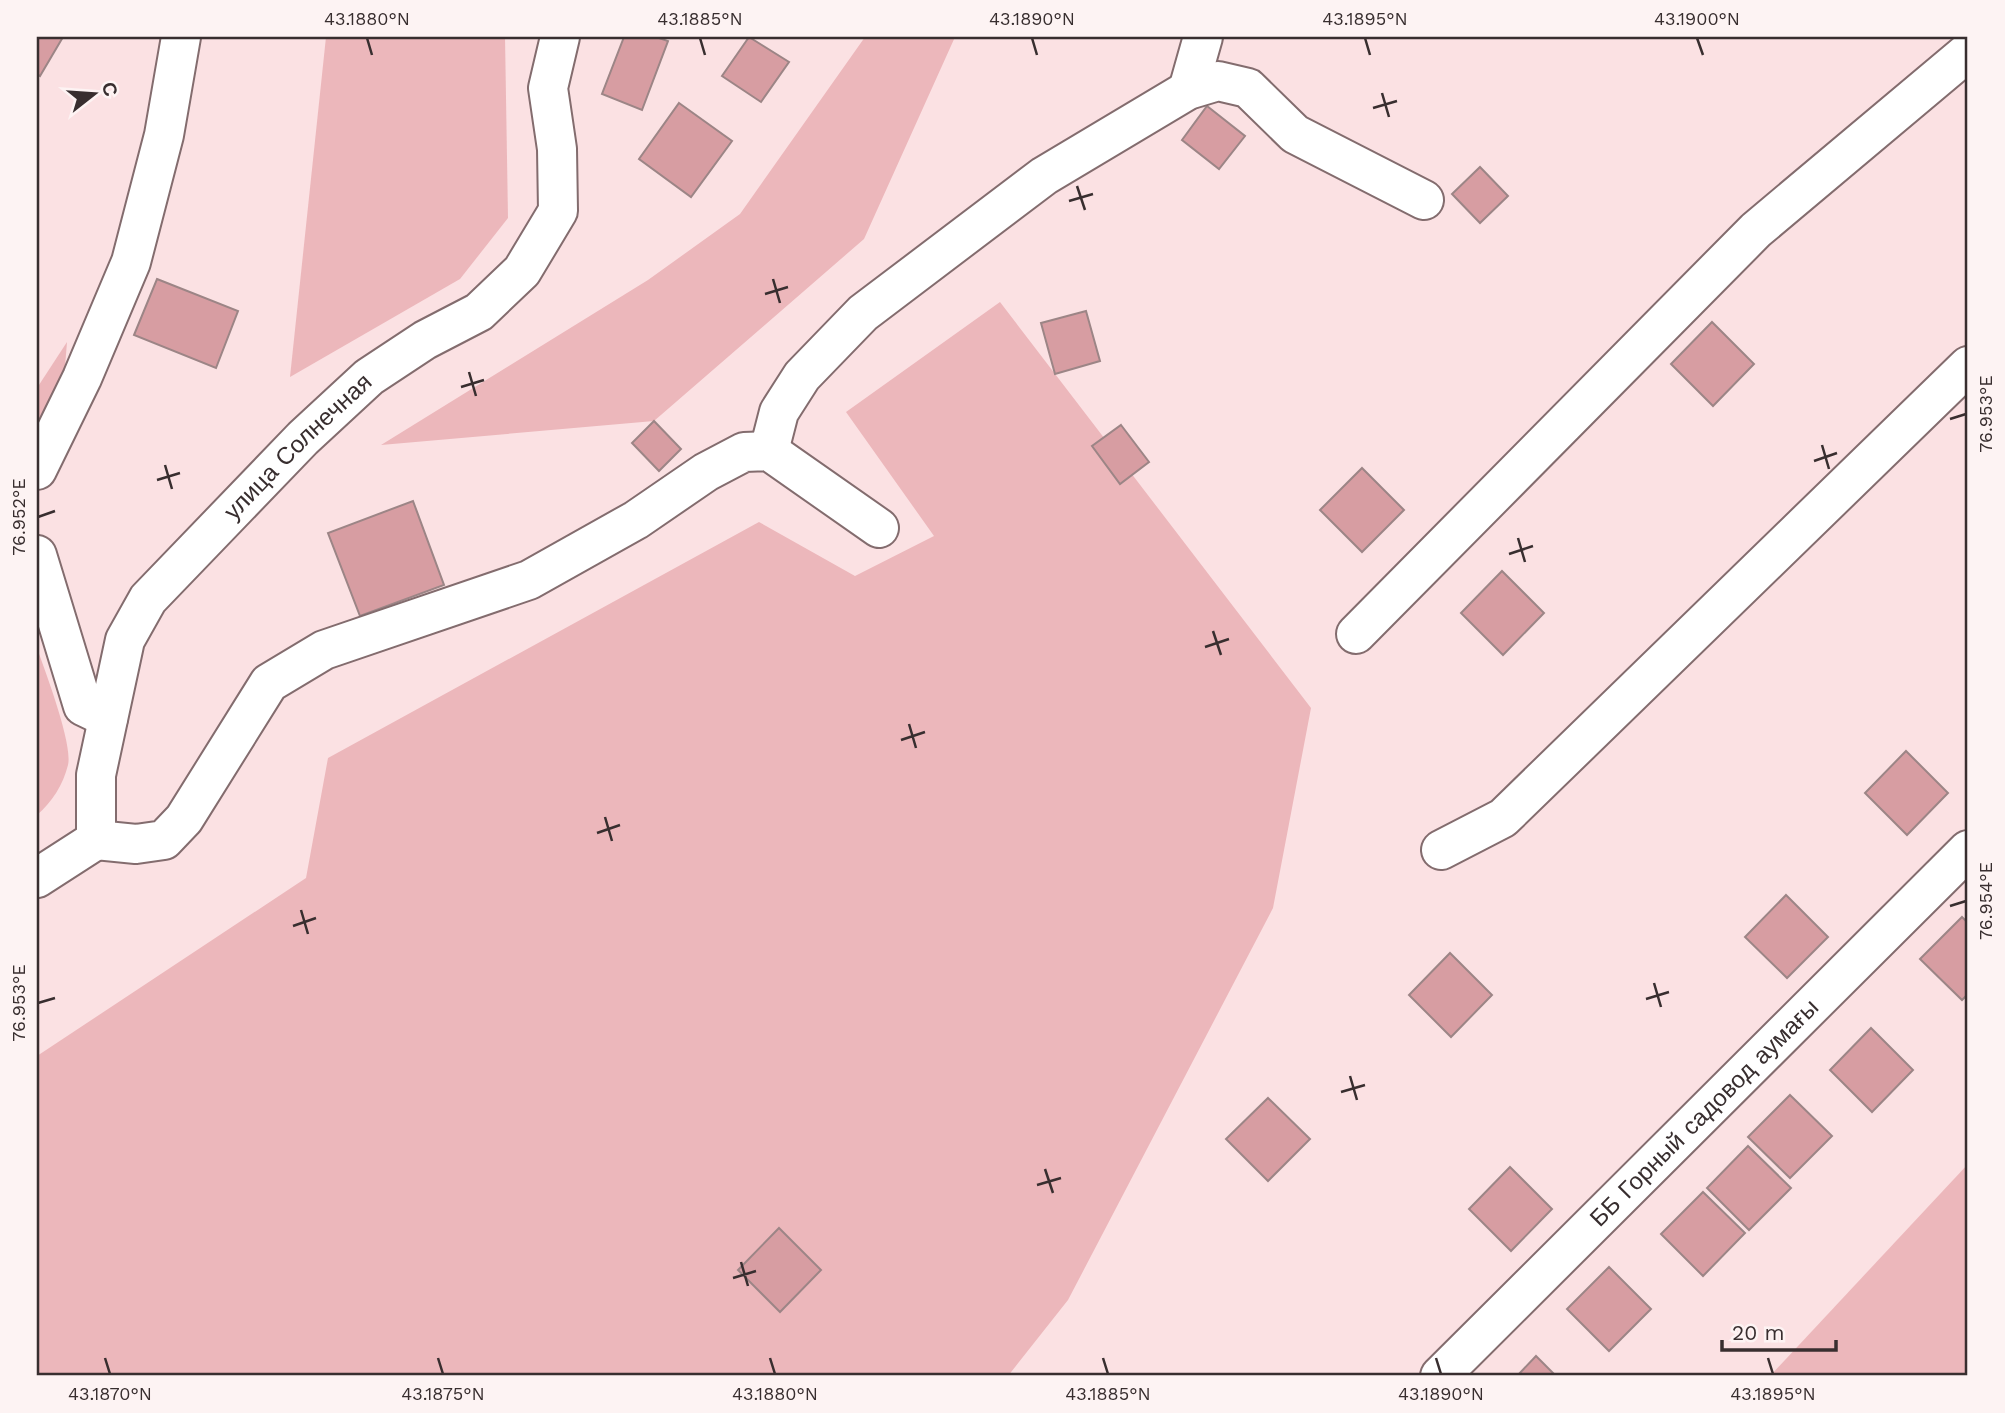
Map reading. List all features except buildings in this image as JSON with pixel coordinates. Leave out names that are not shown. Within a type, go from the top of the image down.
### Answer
[{"type":"street","points":[[37,470],[82,379],[131,262],[164,135],[181,37]]},
{"type":"street","name":"улица Солнечная","points":[[96,840],[96,775],[125,639],[148,599],[303,438],[369,377],[425,340],[479,312],[523,271],[558,211],[557,149],[548,88],[560,37]]},
{"type":"street","points":[[1188,90],[1203,37]]},
{"type":"street","points":[[1356,634],[1756,230],[1968,52]]},
{"type":"street","points":[[769,451],[779,412],[802,376],[863,313],[1044,176],[1188,90],[1217,81],[1248,88],[1295,134],[1424,200]]},
{"type":"street","points":[[1441,850],[1503,818],[1968,366]]},
{"type":"street","points":[[37,878],[96,840],[136,844],[164,840],[184,819],[227,746],[269,683],[324,650],[528,580],[636,520],[706,472],[744,452],[769,451],[879,528]]},
{"type":"street","points":[[37,555],[83,706],[108,718]]},
{"type":"street","name":"ББ Горный садовод аумағы","points":[[1440,1376],[1968,850]]},
{"type":"shaded area","points":[[326,37],[505,37],[508,218],[460,279],[290,377]]},
{"type":"shaded area","points":[[865,37],[955,37],[864,239],[654,421],[381,445],[648,280],[740,214]]},
{"type":"shaded area","points":[[1000,302],[1311,708],[1273,908],[1068,1300],[1008,1376],[37,1376],[37,1056],[306,878],[328,758],[759,522],[855,576],[934,536],[846,412]]},
{"type":"shaded area","points":[[67,342],[64,379],[37,437],[37,388]]},
{"type":"shaded area","points":[[37,648],[57,707],[66,741],[68,765],[52,799],[37,815]]},
{"type":"shaded area","points":[[1968,1164],[1968,1376],[1770,1376]]}]
